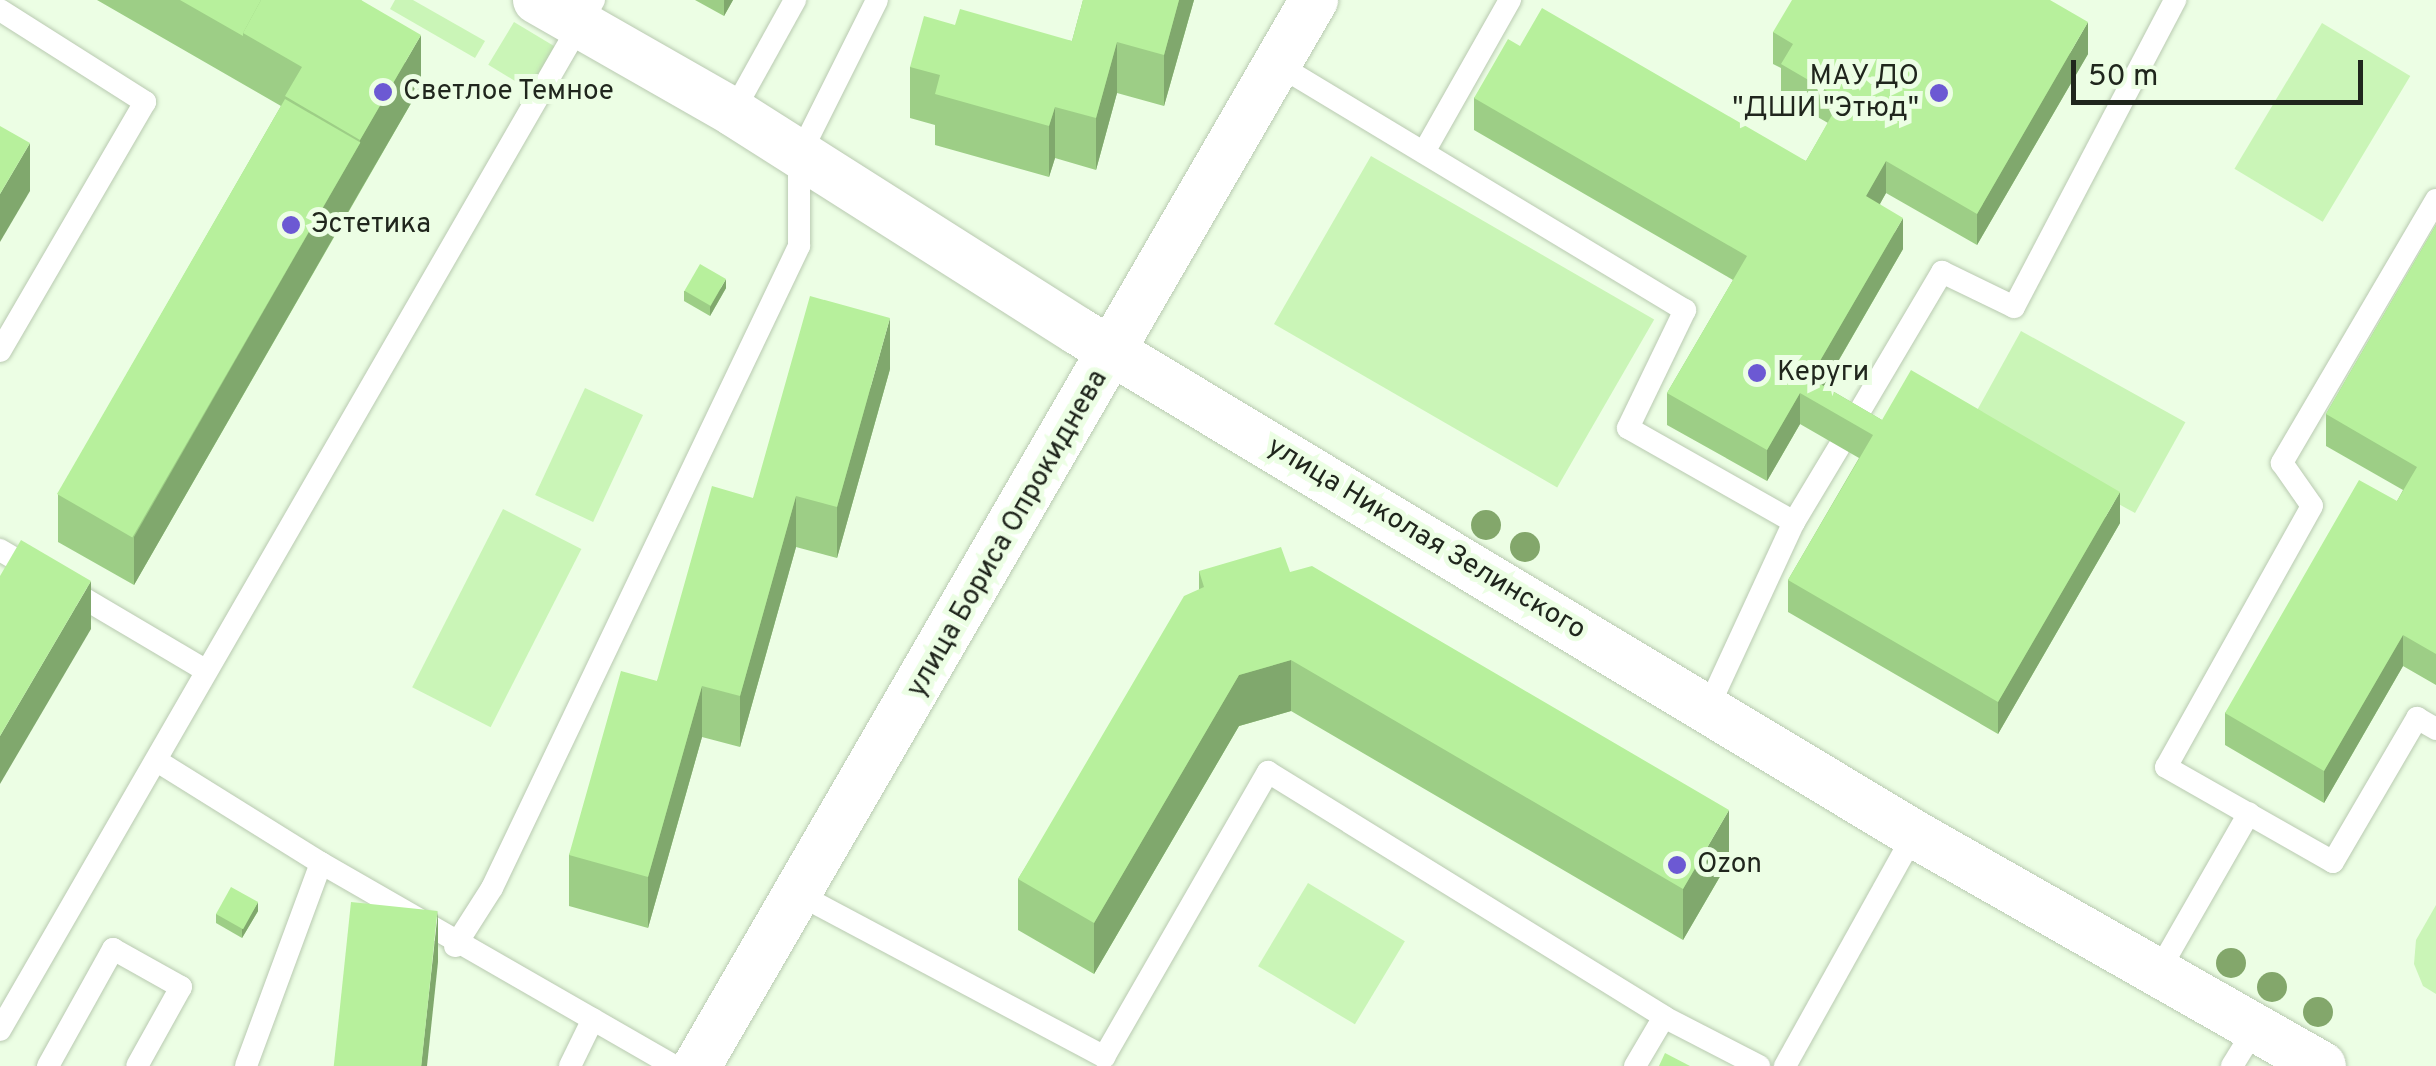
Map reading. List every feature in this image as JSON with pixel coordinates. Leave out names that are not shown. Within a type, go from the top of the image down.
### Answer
[{"type":"street","name":"улица Николая Зелинского","points":[[537,0],[587,12],[799,156],[1114,350],[1914,834],[2158,972],[2244,1047],[2322,1066]]},
{"type":"street","name":"улица Бориса Опрокиднева","points":[[698,1066],[1314,0]]},
{"type":"lane","points":[[733,112],[795,0]]},
{"type":"lane","points":[[454,946],[492,888],[799,246],[799,156],[877,0]]},
{"type":"lane","points":[[1424,152],[1510,0]]},
{"type":"lane","points":[[1707,710],[1794,522],[1942,272],[2014,306],[2176,0]]},
{"type":"lane","points":[[0,351],[145,102],[14,10]]},
{"type":"lane","points":[[0,1030],[587,12]]},
{"type":"lane","points":[[1275,63],[1685,310],[1628,428],[1794,522]]},
{"type":"lane","points":[[2436,200],[2282,463],[2312,506],[2166,767],[2332,862],[2417,718],[2436,729]]},
{"type":"lane","points":[[0,550],[205,670]]},
{"type":"lane","points":[[157,761],[454,946],[674,1066]]},
{"type":"lane","points":[[798,894],[1104,1057],[1268,772],[1664,1017],[1759,1066]]},
{"type":"lane","points":[[2158,972],[2249,813]]},
{"type":"lane","points":[[1785,1066],[1914,834]]},
{"type":"lane","points":[[246,1066],[321,863]]},
{"type":"lane","points":[[48,1066],[113,949],[181,987],[137,1066]]},
{"type":"lane","points":[[1635,1066],[1664,1017]]},
{"type":"lane","points":[[570,1066],[592,1019]]},
{"type":"green space","points":[[395,0],[413,0],[485,41],[475,58],[390,9]]},
{"type":"green space","points":[[514,22],[557,48],[531,91],[488,65]]},
{"type":"green space","points":[[2322,23],[2410,76],[2323,222],[2234,169]]},
{"type":"green space","points":[[1371,156],[1654,320],[1557,488],[1274,324]]},
{"type":"green space","points":[[2021,331],[2185,422],[2135,513],[1971,422]]},
{"type":"green space","points":[[585,388],[643,415],[593,522],[535,495]]},
{"type":"green space","points":[[503,509],[581,549],[491,727],[412,687]]},
{"type":"green space","points":[[1308,883],[1405,941],[1355,1024],[1258,966]]},
{"type":"green space","points":[[2436,905],[2436,994],[2423,986],[2414,964],[2416,940]]},
{"type":"building","points":[[180,0],[261,0],[243,36]]},
{"type":"building","points":[[261,0],[361,0],[421,35],[360,140],[285,96],[302,67],[243,33]]},
{"type":"building","points":[[1083,0],[1179,0],[1164,55],[1117,42],[1096,118],[1055,107],[1049,126],[935,94],[940,75],[910,67],[924,16],[955,25],[960,9],[1072,41]]},
{"type":"building","points":[[1792,0],[2050,0],[2088,22],[1977,214],[1886,161],[1866,196],[1903,218],[1810,378],[1882,420],[1911,370],[2120,492],[1998,702],[1788,580],[1873,435],[1800,393],[1767,450],[1667,393],[1747,256],[1474,98],[1508,39],[1520,46],[1542,8],[1806,161],[1841,99],[1781,64],[1793,44],[1773,32]]},
{"type":"building","points":[[285,99],[360,142],[132,537],[57,494]]},
{"type":"building","points":[[0,126],[30,143],[0,194]]},
{"type":"building","points":[[2436,225],[2436,654],[2403,635],[2324,771],[2225,713],[2359,480],[2397,501],[2417,467],[2326,414]]},
{"type":"building","points":[[700,264],[726,279],[710,306],[684,291]]},
{"type":"building","points":[[810,296],[890,318],[837,507],[796,496],[740,696],[702,686],[648,877],[569,855],[621,671],[657,681],[712,486],[753,498]]},
{"type":"building","points":[[21,540],[91,581],[0,736],[0,576]]},
{"type":"building","points":[[1281,547],[1290,572],[1312,566],[1729,810],[1683,889],[1291,660],[1239,675],[1094,923],[1018,879],[1184,596],[1204,587],[1199,571]]},
{"type":"building","points":[[231,887],[258,902],[243,929],[216,914]]},
{"type":"building","points":[[351,902],[438,911],[421,1066],[334,1066]]},
{"type":"building","points":[[1665,1053],[1690,1066],[1659,1066]]},
{"type":"place","name":"Светлое Темное","points":[[383,92]]},
{"type":"place","name":"МАУ ДО \"ДШИ \"Этюд\"","points":[[1939,93]]},
{"type":"place","name":"Эстетика","points":[[291,225]]},
{"type":"place","name":"Керуги","points":[[1757,373]]},
{"type":"place","name":"Ozon","points":[[1677,865]]}]
